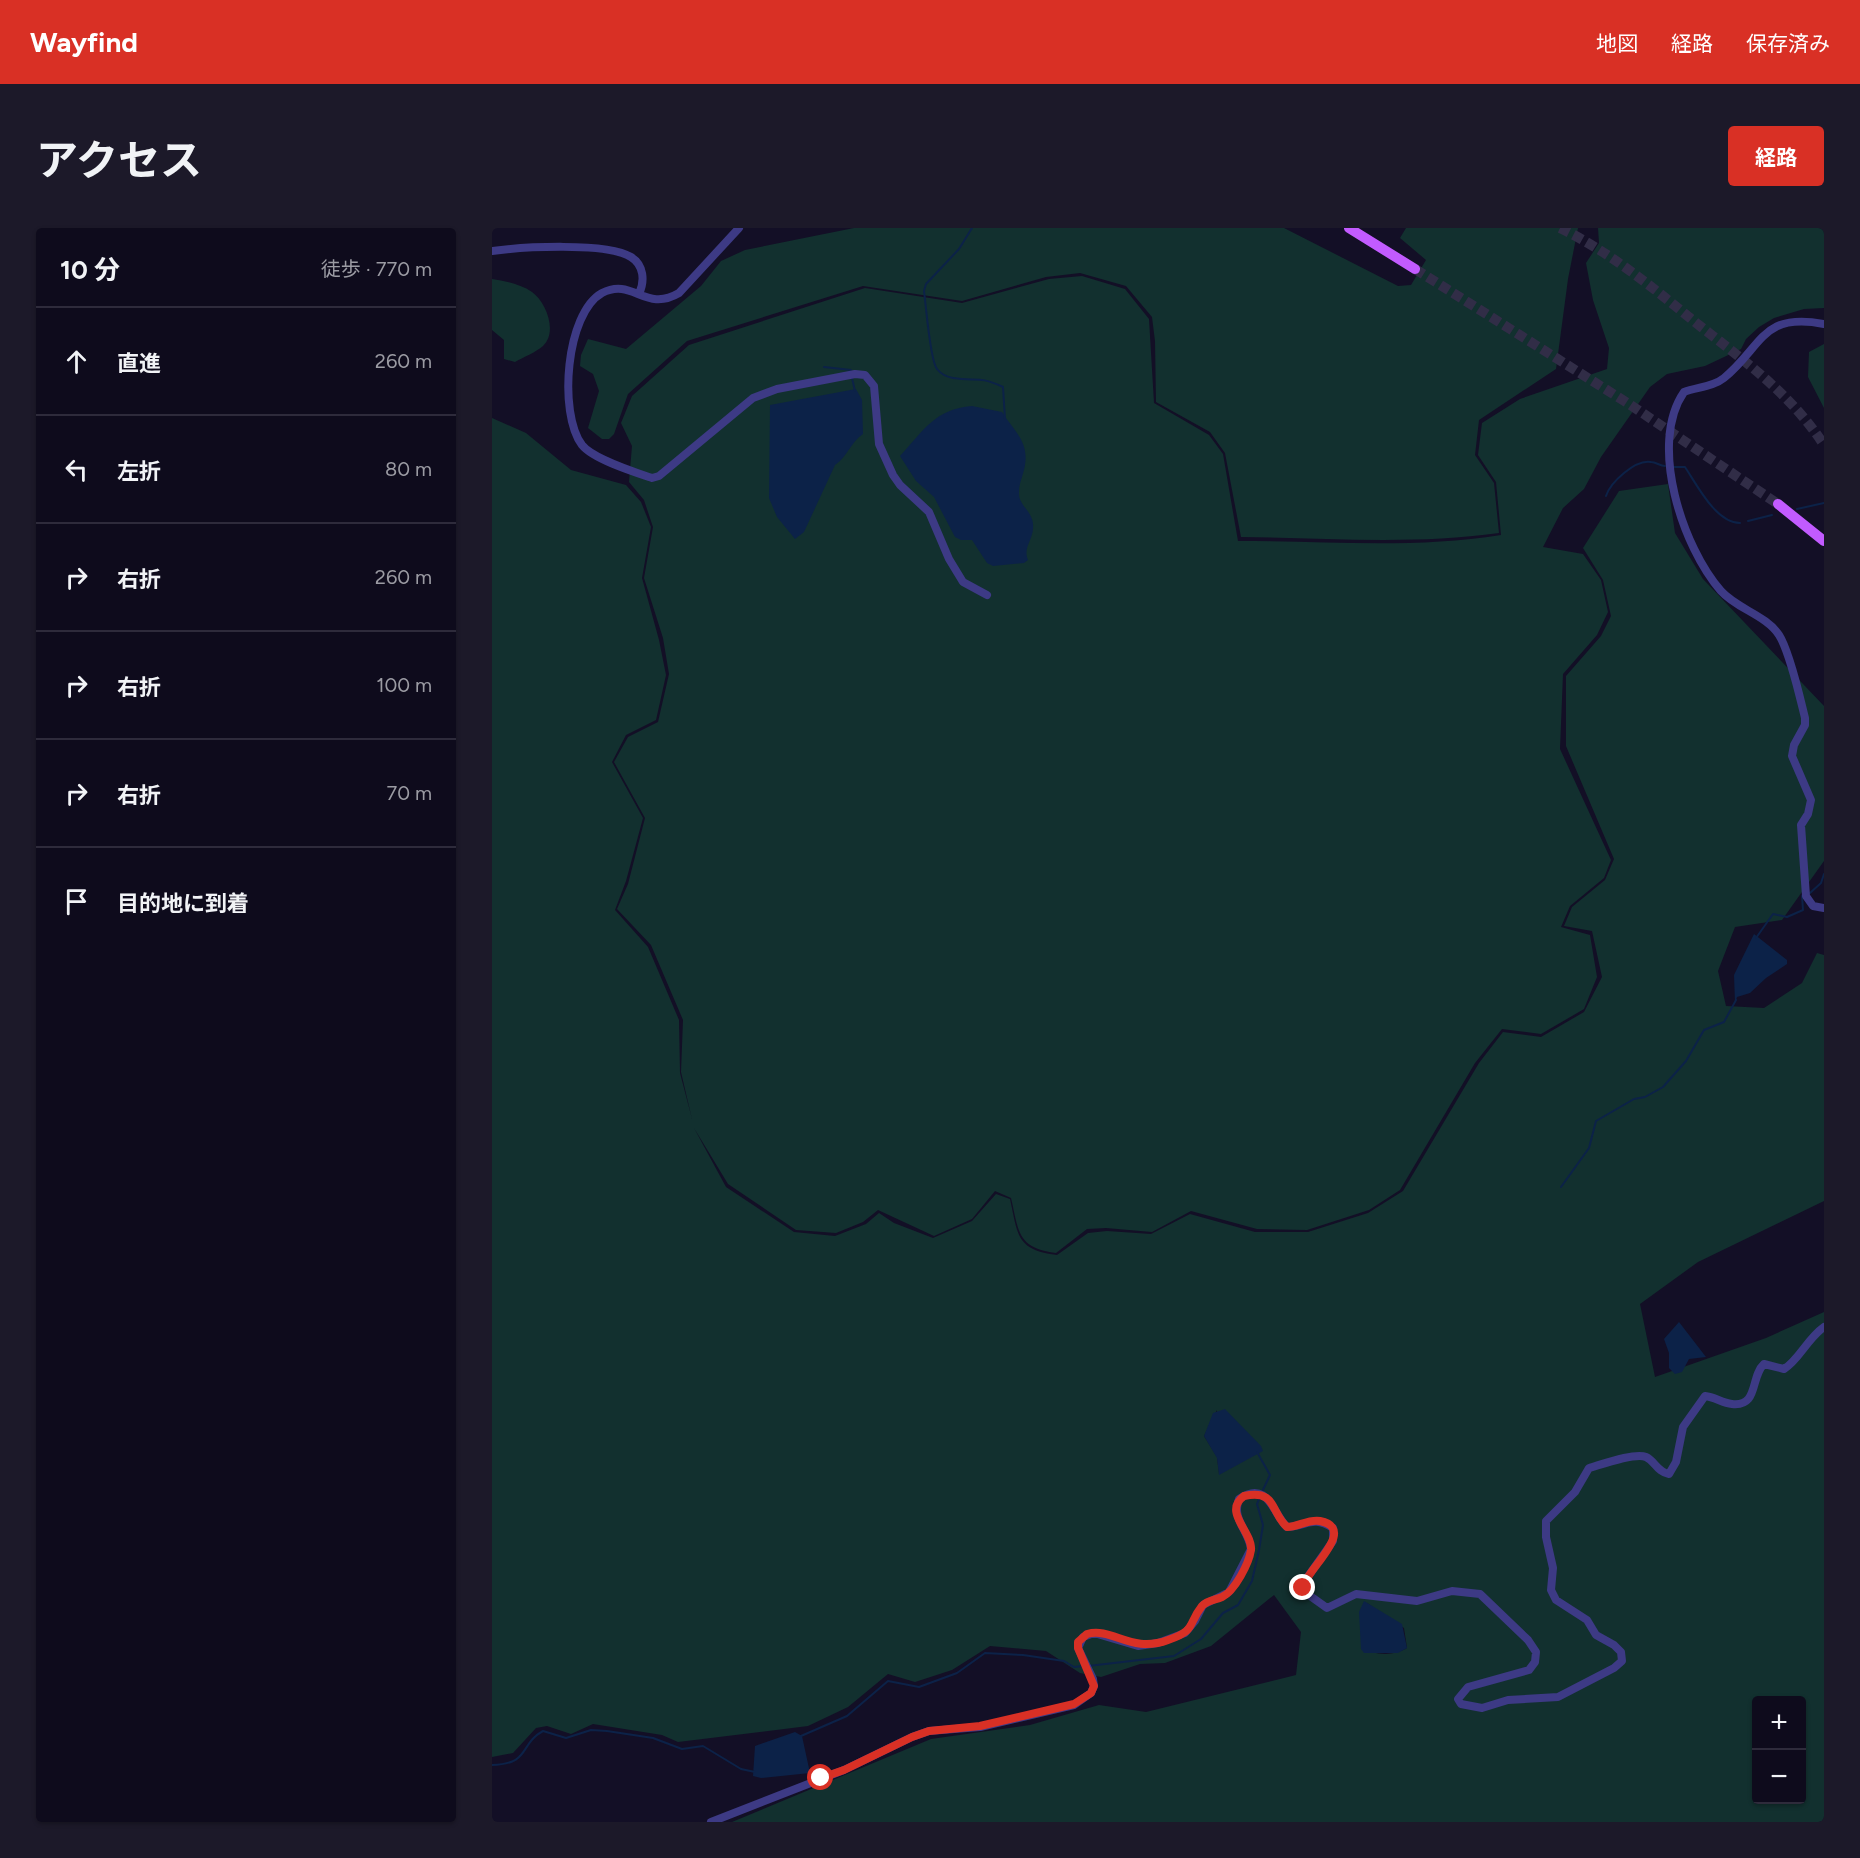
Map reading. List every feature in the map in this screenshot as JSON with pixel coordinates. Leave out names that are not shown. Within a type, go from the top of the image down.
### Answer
[{"type":"main road","points":[[1349,228],[1414,269]]},
{"type":"main road","points":[[1778,504],[1824,541]]},
{"type":"street","points":[[739,228],[679,293],[657,301],[621,289],[602,293],[580,316],[566,389],[571,416],[584,447],[591,453],[652,478],[659,476],[753,398],[777,389],[855,374],[865,375],[874,386],[879,444],[893,475],[900,485],[929,512],[949,560],[963,582],[987,595]]},
{"type":"street","points":[[492,251],[543,247],[619,252],[633,257],[640,266],[643,285],[639,294]]},
{"type":"street","points":[[1824,324],[1794,321],[1780,324],[1755,343],[1724,378],[1684,392],[1673,421],[1668,442],[1668,458],[1691,547],[1723,593],[1773,628],[1783,641],[1805,726],[1794,745],[1792,756],[1811,800],[1801,830],[1806,896],[1813,906],[1824,908]]},
{"type":"street","points":[[711,1822],[844,1770],[929,1731],[980,1726],[1074,1704],[1091,1693],[1093,1679],[1078,1648],[1078,1642],[1087,1634],[1103,1634],[1138,1646],[1158,1643],[1185,1633],[1195,1621],[1203,1605],[1229,1592],[1251,1549],[1237,1516],[1237,1506],[1244,1496],[1260,1495],[1270,1500],[1287,1527],[1322,1521],[1332,1528],[1335,1533],[1333,1541],[1304,1582],[1306,1593],[1327,1608],[1356,1594],[1416,1601],[1452,1591],[1465,1591],[1486,1597],[1528,1640],[1536,1652],[1535,1662],[1529,1670],[1468,1687],[1458,1699],[1461,1704],[1482,1708],[1508,1700],[1558,1697],[1614,1668],[1622,1661],[1621,1652],[1614,1645],[1596,1635],[1587,1620],[1556,1600],[1551,1590],[1553,1568],[1546,1537],[1546,1521],[1575,1492],[1589,1468],[1638,1455],[1647,1457],[1664,1473],[1669,1474],[1676,1462],[1683,1427],[1705,1396],[1725,1404],[1736,1405],[1746,1402],[1751,1397],[1759,1368],[1764,1364],[1784,1368],[1789,1366],[1803,1346],[1824,1327]]},
{"type":"green space","points":[[854,228],[1284,228],[1398,286],[1411,285],[1426,260],[1400,238],[1406,228],[1578,228],[1568,279],[1556,369],[1479,420],[1475,455],[1494,483],[1499,533],[1402,540],[1241,537],[1225,453],[1210,432],[1156,402],[1155,341],[1152,317],[1126,286],[1080,273],[1046,277],[962,301],[863,286],[687,341],[628,394],[614,434],[609,439],[602,439],[588,428],[599,391],[593,374],[580,366],[581,355],[588,339],[626,349],[701,286],[721,261],[745,250]]},
{"type":"green space","points":[[1598,228],[1824,228],[1824,308],[1804,309],[1774,318],[1759,327],[1746,339],[1741,349],[1705,366],[1667,374],[1650,387],[1601,457],[1584,489],[1563,508],[1543,547],[1583,554],[1601,580],[1608,612],[1597,635],[1563,674],[1560,749],[1611,860],[1604,878],[1570,906],[1561,927],[1590,935],[1597,977],[1584,1009],[1541,1034],[1502,1029],[1475,1063],[1400,1190],[1369,1210],[1307,1230],[1257,1229],[1191,1211],[1152,1232],[1106,1228],[1087,1229],[1056,1253],[1043,1251],[1027,1242],[1018,1229],[1011,1198],[995,1191],[972,1219],[934,1236],[878,1210],[863,1222],[836,1233],[796,1230],[728,1184],[694,1128],[726,1187],[794,1232],[835,1236],[866,1224],[879,1213],[894,1223],[933,1238],[972,1221],[996,1194],[1010,1199],[1018,1231],[1026,1245],[1044,1253],[1057,1255],[1088,1233],[1107,1231],[1151,1234],[1190,1214],[1255,1232],[1308,1232],[1368,1213],[1403,1191],[1479,1063],[1503,1032],[1541,1037],[1584,1012],[1602,977],[1592,931],[1564,926],[1572,907],[1605,880],[1614,859],[1566,746],[1566,676],[1601,636],[1611,616],[1603,580],[1583,548],[1619,491],[1668,484],[1675,533],[1703,579],[1824,706],[1824,861],[1782,920],[1735,927],[1718,971],[1726,1006],[1764,1008],[1802,983],[1817,953],[1824,955],[1824,1201],[1698,1262],[1640,1304],[1655,1377],[1766,1338],[1824,1312],[1824,1822],[732,1822],[931,1739],[1030,1725],[1099,1705],[1146,1712],[1296,1675],[1301,1632],[1274,1595],[1211,1646],[1165,1663],[1140,1664],[1101,1677],[1080,1673],[1046,1651],[990,1646],[952,1670],[915,1682],[888,1674],[848,1707],[808,1726],[678,1742],[662,1735],[593,1724],[571,1734],[547,1726],[536,1728],[513,1753],[492,1757],[492,418],[526,433],[571,470],[626,485],[641,502],[651,527],[642,578],[666,675],[656,720],[626,735],[612,762],[643,818],[626,881],[615,910],[648,947],[679,1020],[680,1073],[692,1119],[681,1072],[683,1020],[651,945],[617,909],[628,884],[645,818],[614,762],[628,737],[658,722],[669,674],[663,638],[644,578],[653,527],[644,500],[629,482],[632,446],[621,423],[632,396],[689,345],[865,288],[962,303],[1049,279],[1082,276],[1125,289],[1149,319],[1154,403],[1209,435],[1223,454],[1238,541],[1403,543],[1501,535],[1496,482],[1478,455],[1482,423],[1520,399],[1607,369],[1609,348],[1593,300],[1586,263],[1599,243]],"holes":[[[1217,1410],[1219,1474],[1217,1457],[1204,1436]],[[1367,1603],[1404,1628],[1407,1648],[1389,1654],[1371,1652]]]},
{"type":"green space","points":[[492,279],[527,289],[537,297],[546,310],[550,325],[547,340],[543,346],[515,362],[504,359],[504,340],[492,330]]},
{"type":"green space","points":[[1824,344],[1824,408],[1808,377],[1809,352]]},
{"type":"water","points":[[856,389],[862,400],[863,434],[835,465],[804,532],[795,539],[777,517],[769,498],[770,405]]},
{"type":"water","points":[[972,406],[1002,412],[1025,449],[1025,465],[1019,497],[1032,518],[1033,529],[1027,548],[1028,560],[1024,563],[993,566],[987,563],[972,540],[961,540],[955,537],[934,497],[916,481],[900,456],[939,416],[949,411]]},
{"type":"water","points":[[1754,934],[1787,960],[1787,964],[1766,978],[1750,993],[1737,997],[1735,1003],[1734,975]]},
{"type":"water","points":[[1679,1322],[1706,1357],[1689,1359],[1682,1372],[1675,1374],[1669,1368],[1669,1353],[1664,1339]]},
{"type":"water","points":[[1225,1409],[1261,1446],[1263,1451],[1219,1475],[1217,1458],[1204,1436],[1213,1413]]},
{"type":"water","points":[[1364,1601],[1402,1624],[1407,1648],[1398,1653],[1364,1653],[1361,1649],[1359,1612]]},
{"type":"water","points":[[795,1732],[802,1736],[810,1773],[761,1778],[753,1776],[755,1746]]},
{"type":"waterway","points":[[972,228],[959,249],[926,284],[924,291],[930,344],[937,369],[944,375],[951,378],[982,380],[1003,387],[1005,419]]},
{"type":"waterway","points":[[824,367],[851,370]]},
{"type":"waterway","points":[[852,378],[855,391]]},
{"type":"waterway","points":[[1606,496],[1612,485],[1638,464],[1651,462],[1665,466]]},
{"type":"waterway","points":[[1674,467],[1685,467],[1715,510],[1723,517],[1740,523]]},
{"type":"waterway","points":[[1797,509],[1824,503]]},
{"type":"waterway","points":[[1748,521],[1772,515]]},
{"type":"waterway","points":[[1810,893],[1821,883],[1824,874]]},
{"type":"waterway","points":[[1756,938],[1773,914],[1787,917],[1803,910],[1802,896]]},
{"type":"waterway","points":[[1561,1187],[1589,1148],[1596,1121],[1634,1099],[1645,1097],[1663,1087],[1686,1061],[1704,1030],[1724,1022],[1736,1000]]},
{"type":"waterway","points":[[1257,1452],[1270,1475],[1262,1492]]},
{"type":"waterway","points":[[1088,1666],[1174,1656],[1201,1639],[1223,1613],[1238,1605],[1252,1581],[1259,1550],[1263,1525],[1257,1504],[1260,1497]]},
{"type":"waterway","points":[[801,1736],[847,1716],[888,1681],[919,1687],[957,1673],[985,1653],[1023,1655],[1064,1661],[1074,1667],[1083,1666]]},
{"type":"waterway","points":[[492,1765],[513,1761],[543,1731],[566,1738],[591,1730],[653,1738],[682,1749],[703,1746],[741,1769],[755,1772]]},
{"type":"tunnel","points":[[1560,228],[1596,248],[1630,271],[1748,364],[1797,409],[1824,445]]},
{"type":"tunnel","points":[[1415,269],[1629,404],[1778,504]]},
{"type":"route","points":[[821,1778],[844,1770],[929,1731],[980,1726],[1056,1710],[1080,1701],[1091,1693],[1094,1686],[1078,1648],[1078,1642],[1087,1634],[1094,1632],[1103,1634],[1138,1646],[1158,1643],[1185,1633],[1191,1628],[1203,1605],[1229,1592],[1249,1556],[1250,1543],[1237,1516],[1239,1500],[1244,1496],[1253,1494],[1270,1500],[1287,1527],[1308,1521],[1322,1521],[1332,1528],[1335,1533],[1329,1550],[1307,1575],[1303,1588]]}]
